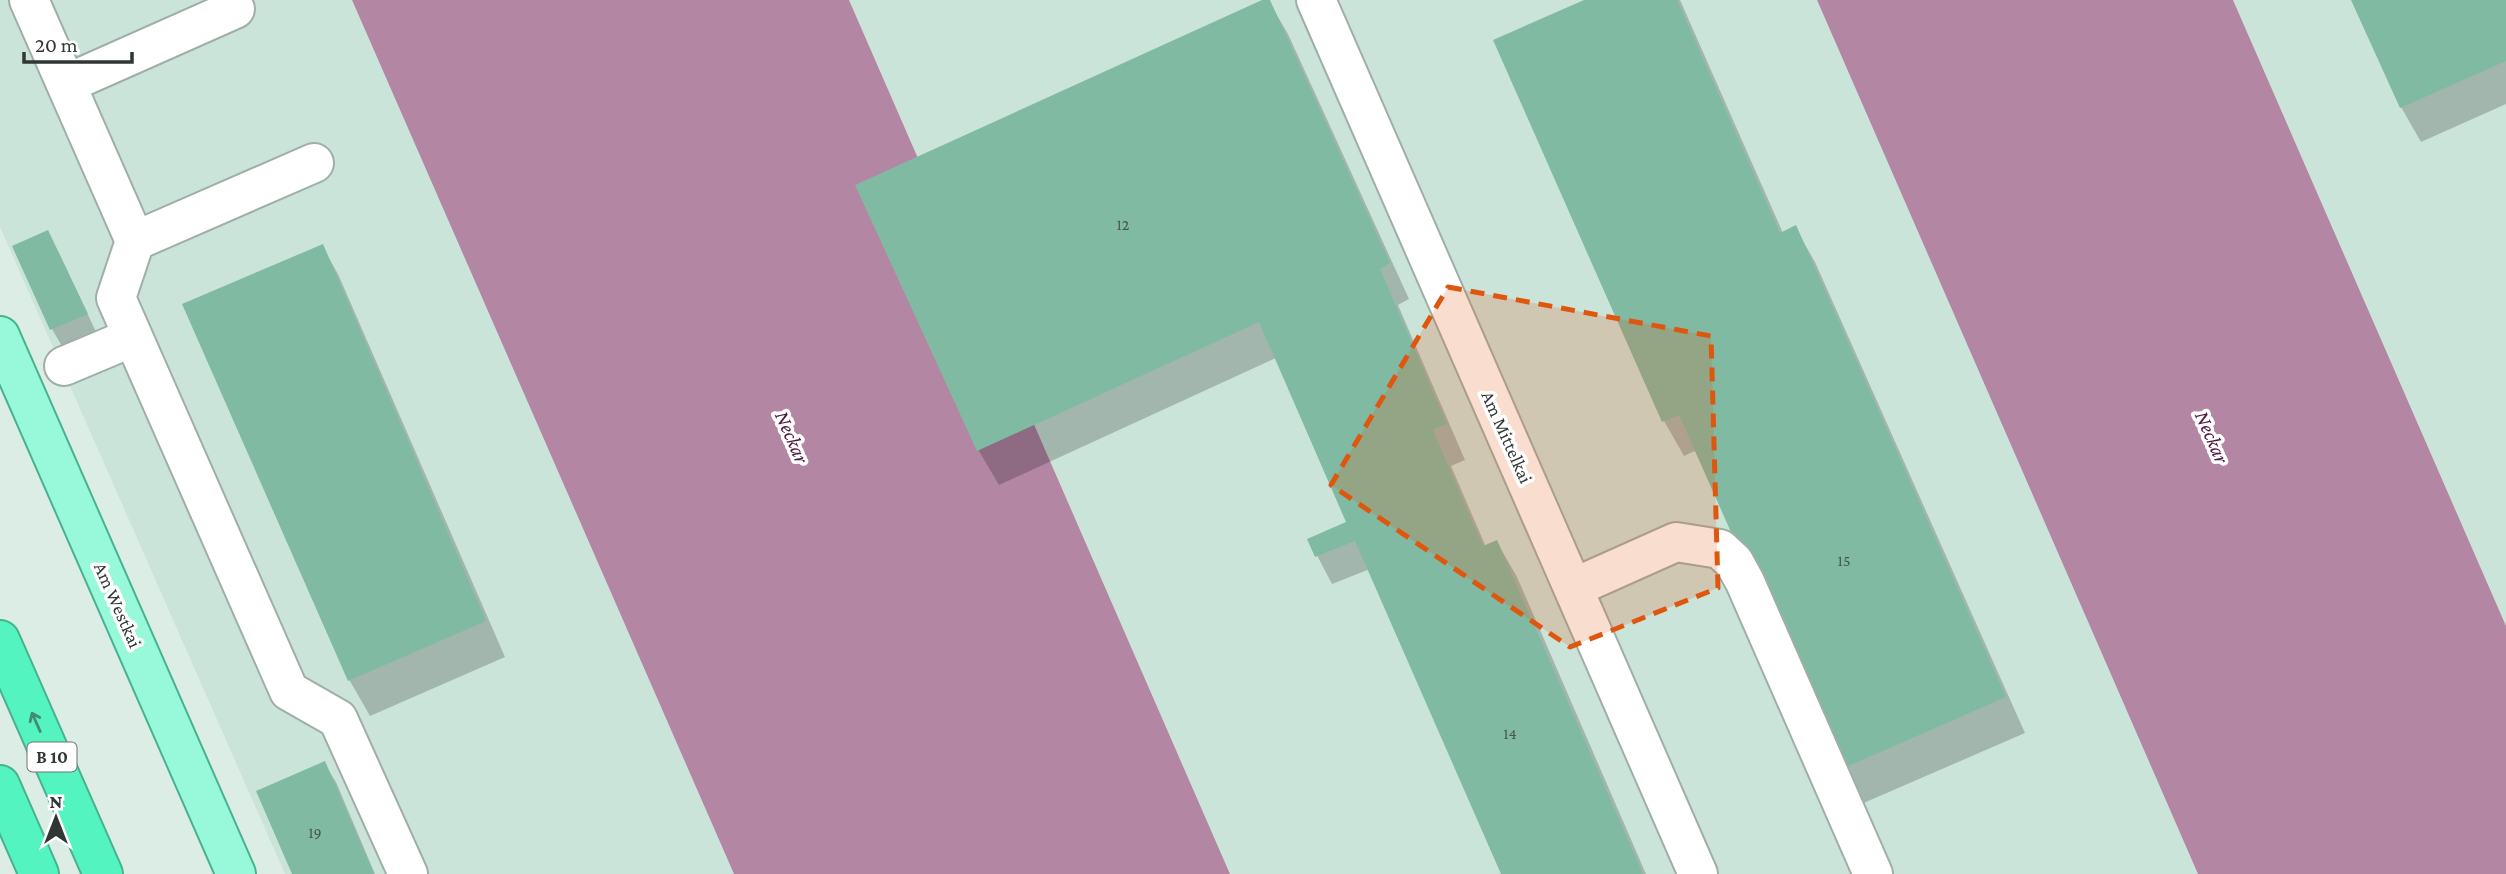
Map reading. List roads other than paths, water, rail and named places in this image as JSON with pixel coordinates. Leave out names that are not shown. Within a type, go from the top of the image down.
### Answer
[{"type":"highway","name":"B 10","points":[[0,640],[103,874]]},
{"type":"highway","points":[[0,785],[38,874]]},
{"type":"main road","name":"Am Westkai","points":[[0,336],[236,874]]},
{"type":"street","points":[[29,0],[135,241],[116,298],[289,691],[338,719],[408,874]]},
{"type":"street","name":"Am Mittelkai","points":[[1316,0],[1698,874]]},
{"type":"street","points":[[66,84],[235,9]]},
{"type":"street","points":[[135,241],[314,163]]},
{"type":"street","points":[[64,366],[133,337]]},
{"type":"street","points":[[1573,587],[1676,542],[1720,549],[1734,562],[1873,874]]},
{"type":"water","name":"Neckar","points":[[352,0],[849,0],[1230,874],[734,874]]},
{"type":"water","name":"Neckar","points":[[1817,0],[2233,0],[2506,626],[2506,874],[2198,874]]}]
